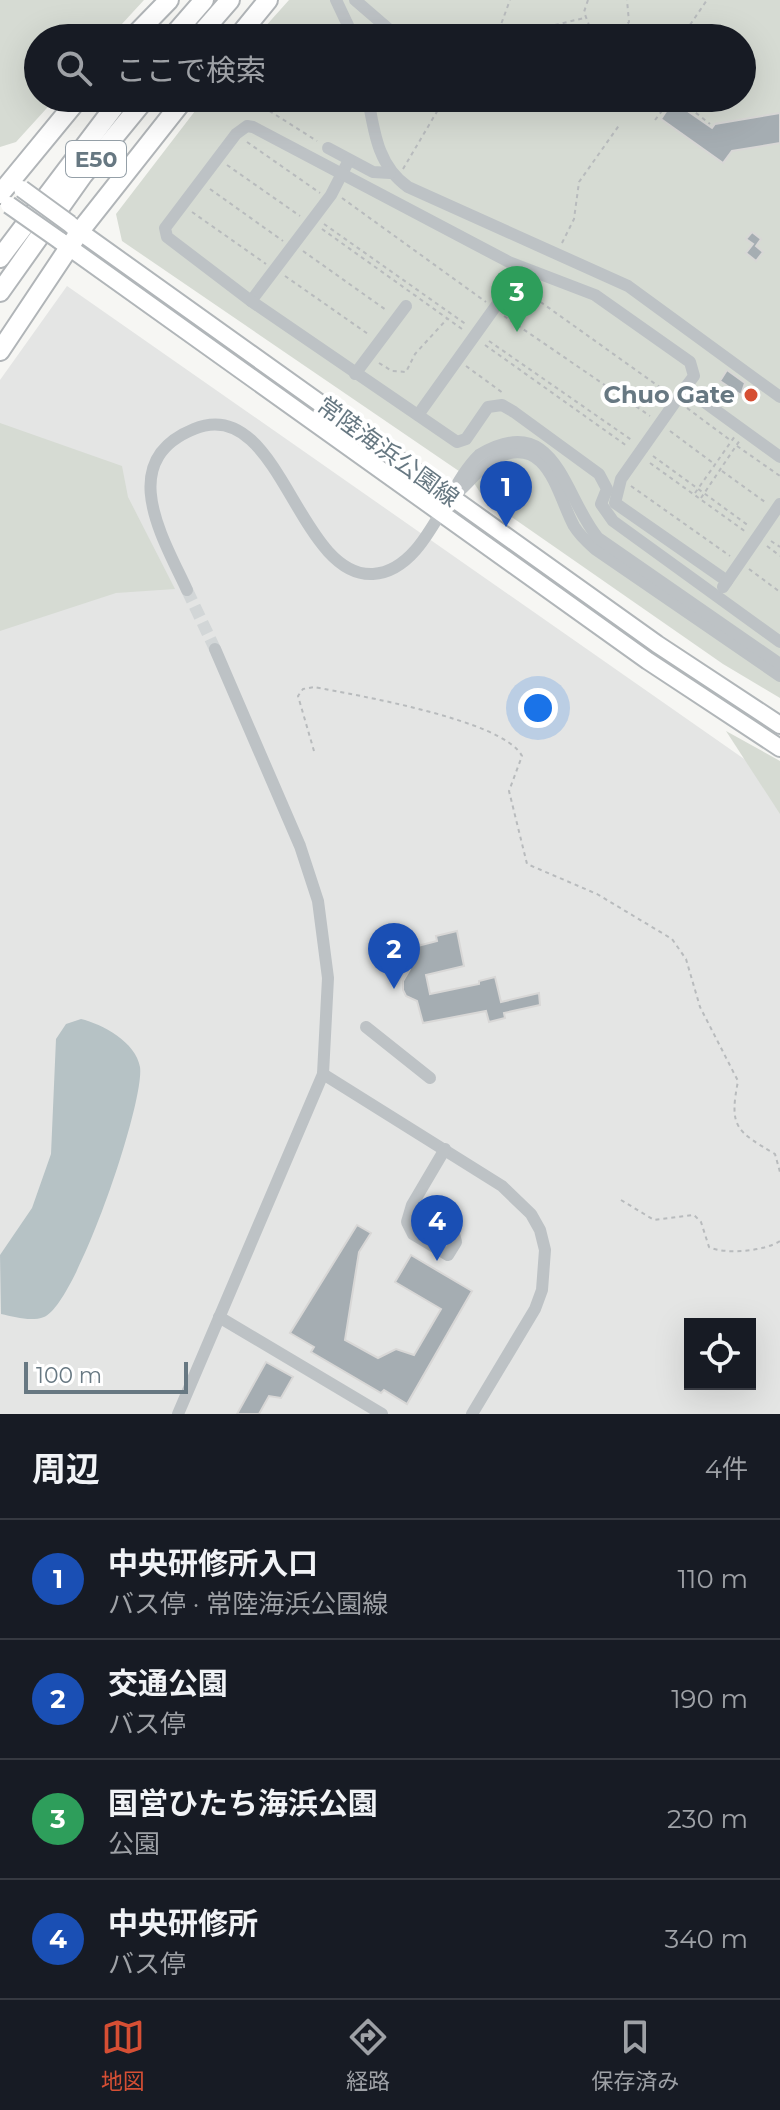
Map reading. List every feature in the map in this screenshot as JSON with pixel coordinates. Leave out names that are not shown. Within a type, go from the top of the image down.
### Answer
[{"type":"highway","points":[[146,24],[169,0]]},
{"type":"highway","points":[[183,24],[204,0]]},
{"type":"highway","points":[[209,24],[230,0]]},
{"type":"highway","points":[[248,24],[268,0]]},
{"type":"highway","points":[[7,190],[68,112]]},
{"type":"highway","name":"E50","points":[[0,258],[110,112]]},
{"type":"highway","name":"E50","points":[[0,292],[135,112]]},
{"type":"highway","points":[[0,351],[75,228],[173,112]]},
{"type":"main road","name":"常陸海浜公園線","points":[[7,190],[75,228],[657,644],[780,725]]},
{"type":"main road","name":"常陸海浜公園線","points":[[7,190],[64,244],[648,661],[780,748]]},
{"type":"street","points":[[336,0],[347,24]]},
{"type":"street","points":[[355,0],[383,24]]},
{"type":"street","points":[[371,112],[375,136],[392,175]]},
{"type":"street","points":[[727,581],[618,505],[611,493],[599,474],[502,405],[488,407],[462,442],[418,415],[251,301],[164,233],[169,221],[236,134],[247,126],[253,127],[339,176],[523,268],[595,295],[690,362],[694,376],[611,493],[601,504],[604,512],[780,642]]},
{"type":"street","points":[[328,148],[373,172],[392,175],[628,286],[780,397]]},
{"type":"street","points":[[251,301],[331,195],[349,160]]},
{"type":"street","points":[[418,415],[523,268]]},
{"type":"street","points":[[355,374],[406,306]]},
{"type":"street","points":[[685,388],[780,457]]},
{"type":"street","points":[[187,590],[156,521],[151,503],[151,476],[154,465],[169,444],[195,429],[222,427],[254,442],[335,561],[356,572],[383,572],[403,562],[441,513],[479,455],[506,444],[529,445],[544,451],[558,463],[582,528],[595,549],[780,676]]},
{"type":"street","points":[[716,596],[773,503]]},
{"type":"street","points":[[582,528],[604,512]]},
{"type":"street","points":[[582,528],[641,565],[780,664]]},
{"type":"street","points":[[178,1414],[323,1074],[328,978],[318,901],[300,846],[215,649]]},
{"type":"street","points":[[366,1027],[430,1078]]},
{"type":"street","points":[[323,1074],[445,1149],[518,1199],[536,1222],[545,1250],[542,1290],[535,1309],[472,1414]]},
{"type":"street","points":[[412,1205],[445,1149]]},
{"type":"street","points":[[219,1317],[382,1414]]},
{"type":"path","points":[[501,24],[510,0]]},
{"type":"path","points":[[588,0],[585,18],[589,24]]},
{"type":"path","points":[[627,0],[627,24]]},
{"type":"path","points":[[690,24],[706,0]]},
{"type":"path","points":[[560,24],[585,18]]},
{"type":"path","points":[[271,112],[328,148]]},
{"type":"path","points":[[392,175],[407,165],[437,112]]},
{"type":"path","points":[[655,120],[661,112]]},
{"type":"path","points":[[695,112],[710,124]]},
{"type":"path","points":[[558,253],[574,219],[579,182],[620,124]]},
{"type":"path","points":[[236,134],[320,193],[342,199],[652,417]]},
{"type":"path","points":[[219,159],[299,216],[326,224],[467,325]]},
{"type":"path","points":[[312,219],[462,329]]},
{"type":"path","points":[[513,283],[668,393]]},
{"type":"path","points":[[370,353],[392,371],[406,372],[415,354],[448,319]]},
{"type":"path","points":[[489,341],[636,443]]},
{"type":"path","points":[[485,345],[630,448]]},
{"type":"path","points":[[686,408],[731,440]]},
{"type":"path","points":[[669,430],[715,465]]},
{"type":"path","points":[[694,494],[738,432]]},
{"type":"path","points":[[700,499],[742,436]]},
{"type":"path","points":[[736,445],[780,476]]},
{"type":"path","points":[[653,456],[750,527]]},
{"type":"path","points":[[650,463],[747,532]]},
{"type":"path","points":[[720,470],[773,503]]},
{"type":"path","points":[[771,541],[780,547]]},
{"type":"path","points":[[767,546],[780,556]]},
{"type":"path","points":[[314,751],[298,696],[303,689],[314,687],[413,707],[500,736],[517,747],[522,756],[509,791],[527,864],[597,894],[672,939],[686,959],[700,1007],[738,1081],[733,1105],[734,1121],[744,1136],[775,1154],[780,1172]]},
{"type":"path","points":[[621,1200],[654,1220],[694,1215],[701,1222],[709,1247],[718,1251],[761,1248],[780,1241]]},
{"type":"shaded area","points":[[0,0],[144,0],[122,24],[24,24],[24,112],[43,112],[16,142],[0,147]]},
{"type":"shaded area","points":[[289,0],[780,0],[780,698],[723,664],[483,497],[472,480],[122,241],[116,214],[194,112],[756,112],[756,24],[268,24]]},
{"type":"shaded area","points":[[67,286],[780,784],[780,1414],[0,1414],[0,380]]},
{"type":"shaded area","points":[[0,423],[122,466],[128,497],[175,589],[116,593],[0,631]]},
{"type":"shaded area","points":[[726,731],[780,761],[780,814]]},
{"type":"shaded area","points":[[81,1019],[117,1036],[137,1058],[139,1088],[132,1120],[90,1242],[58,1304],[44,1317],[34,1319],[1,1314],[0,1255],[32,1208],[51,1154],[56,1039],[66,1024]]},
{"type":"building","points":[[666,112],[689,112],[712,128],[715,124],[780,113],[780,143],[732,151],[723,163],[661,119]]},
{"type":"building","points":[[752,232],[761,239],[756,246],[763,252],[756,261],[746,253],[753,244],[746,239]]},
{"type":"building","points":[[727,370],[745,383],[741,395],[720,381]]},
{"type":"building","points":[[457,931],[464,966],[426,975],[430,994],[479,984],[479,981],[495,977],[501,1002],[539,993],[540,1005],[504,1013],[505,1018],[489,1022],[486,1011],[423,1023],[417,1001],[406,996],[403,990],[403,981],[410,969],[406,949],[437,941],[436,936]]},
{"type":"building","points":[[357,1225],[371,1233],[359,1252],[345,1340],[378,1358],[396,1349],[414,1355],[441,1309],[395,1282],[411,1255],[472,1291],[407,1404],[384,1390],[381,1393],[311,1352],[314,1347],[290,1333]]},
{"type":"building","points":[[266,1362],[293,1377],[281,1398],[269,1396],[259,1414],[237,1414]]},
{"type":"tunnel","points":[[749,397],[752,393]]},
{"type":"tunnel","points":[[187,590],[215,649]]},
{"type":"place","name":"国営ひたち海浜公園","points":[[517,332]]},
{"type":"place","name":"Chuo Gate","points":[[751,395]]},
{"type":"place","name":"中央研修所入口","points":[[506,527]]},
{"type":"place","name":"交通公園","points":[[394,989]]},
{"type":"place","name":"中央研修所","points":[[437,1261]]}]
